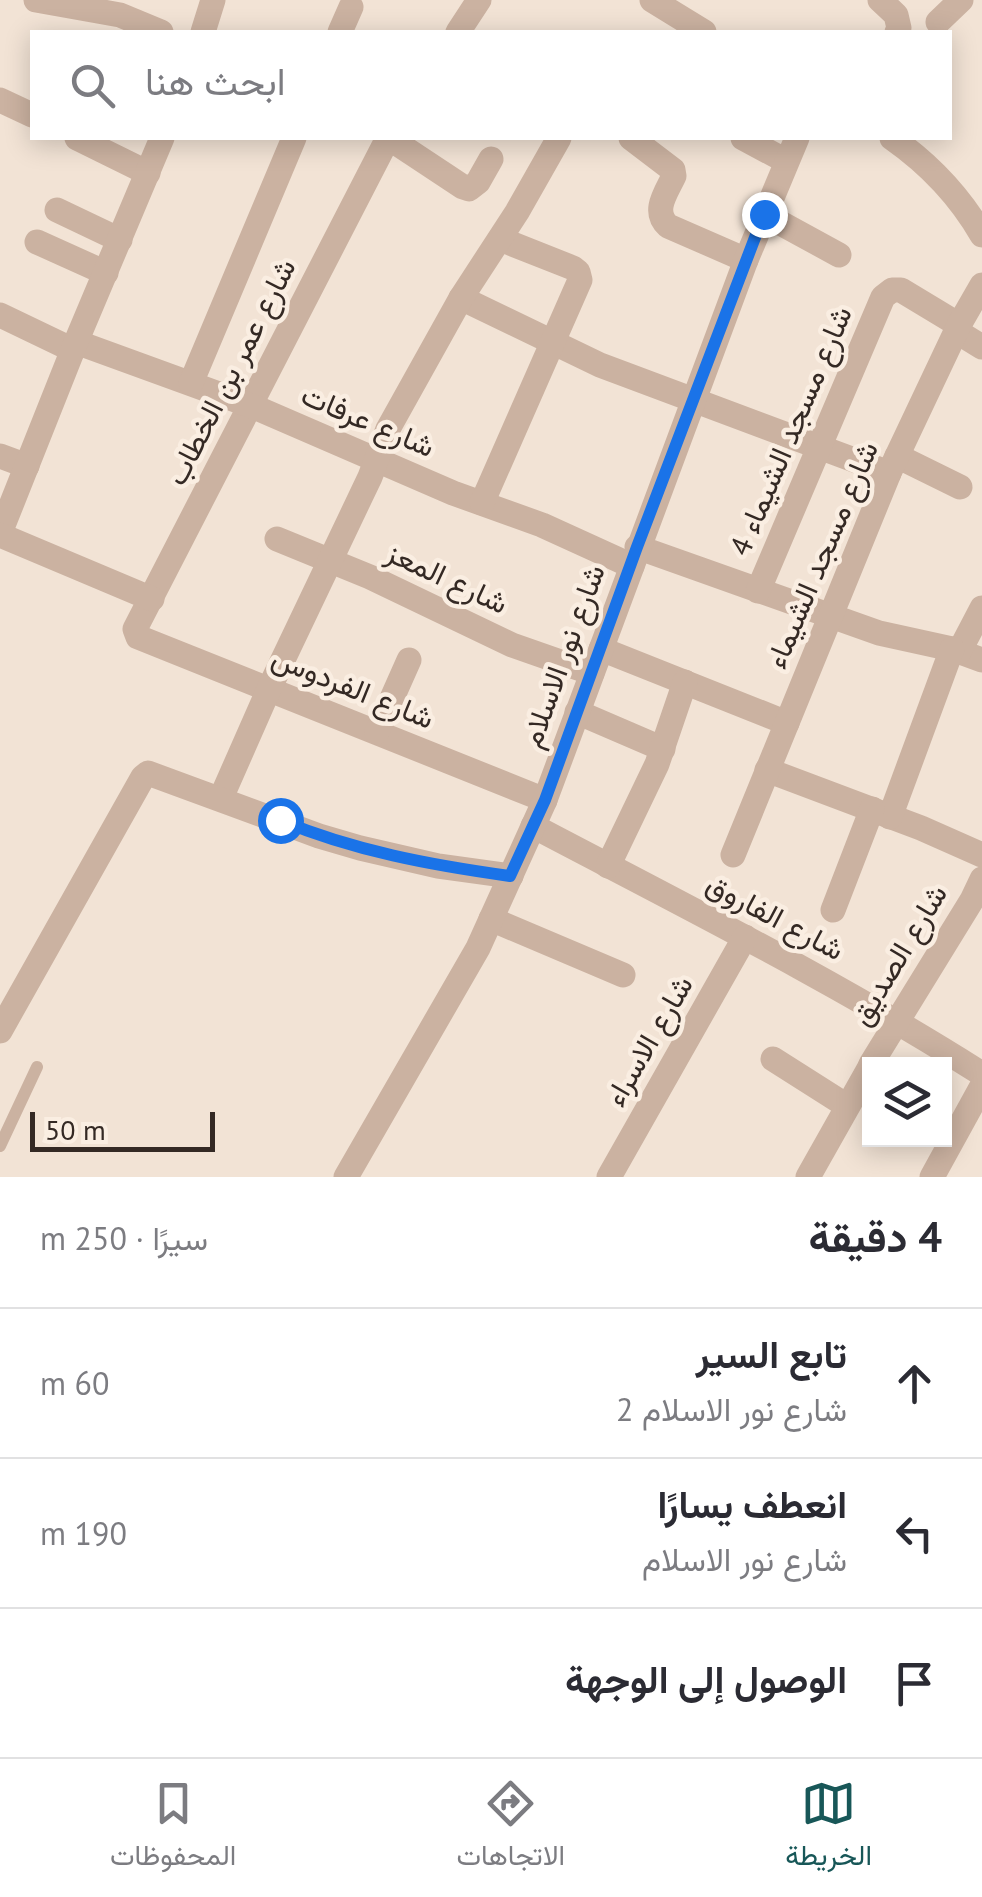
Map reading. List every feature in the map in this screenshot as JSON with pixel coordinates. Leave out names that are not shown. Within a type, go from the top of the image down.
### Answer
[{"type":"street","points":[[204,30],[214,0]]},
{"type":"street","points":[[459,30],[479,0]]},
{"type":"street","points":[[652,0],[701,30]]},
{"type":"street","points":[[880,0],[896,15],[898,30]]},
{"type":"street","points":[[938,22],[961,0]]},
{"type":"street","points":[[41,1],[120,15],[156,30]]},
{"type":"street","points":[[341,30],[351,7]]},
{"type":"street","points":[[3,107],[30,114]]},
{"type":"street","points":[[81,140],[148,173]]},
{"type":"street","points":[[152,598],[0,534],[161,140]]},
{"type":"street","points":[[191,384],[293,140]]},
{"type":"street","name":"شارع عمر بن الخطاب","points":[[138,637],[135,630],[388,140]]},
{"type":"street","points":[[392,140],[463,188],[470,189],[478,182],[491,159]]},
{"type":"street","points":[[221,798],[388,429],[461,298],[559,140]]},
{"type":"street","points":[[634,140],[673,170],[659,210],[661,220],[746,260]]},
{"type":"street","points":[[752,140],[792,149]]},
{"type":"street","points":[[895,140],[918,156],[955,193],[982,235]]},
{"type":"street","name":"شارع نور الاسلام","points":[[346,1177],[478,948],[545,800],[746,260],[792,149]]},
{"type":"street","points":[[57,210],[120,240]]},
{"type":"street","points":[[764,214],[839,255]]},
{"type":"street","points":[[482,503],[580,280],[572,268],[500,239]]},
{"type":"street","points":[[37,242],[106,272]]},
{"type":"street","name":"شارع مسجد الشيماء","points":[[733,854],[893,465],[982,285]]},
{"type":"street","name":"شارع مسجد الشيماء 4","points":[[758,591],[883,297],[892,290],[901,290],[958,328]]},
{"type":"street","points":[[461,298],[600,365],[819,445],[960,487]]},
{"type":"street","name":"شارع عرفات","points":[[0,315],[75,346],[252,406],[376,461],[542,525],[758,591],[879,633],[965,654]]},
{"type":"street","points":[[958,328],[982,347]]},
{"type":"street","points":[[0,456],[26,466]]},
{"type":"street","name":"شارع المعز","points":[[276,539],[370,577],[512,645],[686,682],[787,723]]},
{"type":"street","points":[[833,910],[965,654],[982,608]]},
{"type":"street","name":"شارع الفردوس","points":[[138,637],[545,800]]},
{"type":"street","points":[[377,732],[409,660]]},
{"type":"street","points":[[608,866],[663,749],[686,682]]},
{"type":"street","points":[[578,712],[663,749]]},
{"type":"street","points":[[767,770],[982,855]]},
{"type":"street","points":[[0,1032],[148,773],[360,848],[438,866],[510,876]]},
{"type":"street","name":"شارع الفاروق","points":[[533,826],[897,1020],[982,1074]]},
{"type":"street","name":"شارع الصديق","points":[[875,1057],[982,879]]},
{"type":"street","points":[[491,919],[623,976]]},
{"type":"street","name":"شارع الاسراء","points":[[609,1177],[745,937]]},
{"type":"street","points":[[773,1059],[847,1106]]},
{"type":"street","name":"شارع الصديق","points":[[808,1177],[862,1080]]},
{"type":"street","points":[[932,1177],[982,1086]]},
{"type":"lane","points":[[0,1146],[37,1067]]},
{"type":"route","points":[[280,820],[360,848],[438,866],[510,876],[545,800],[764,214]]}]
